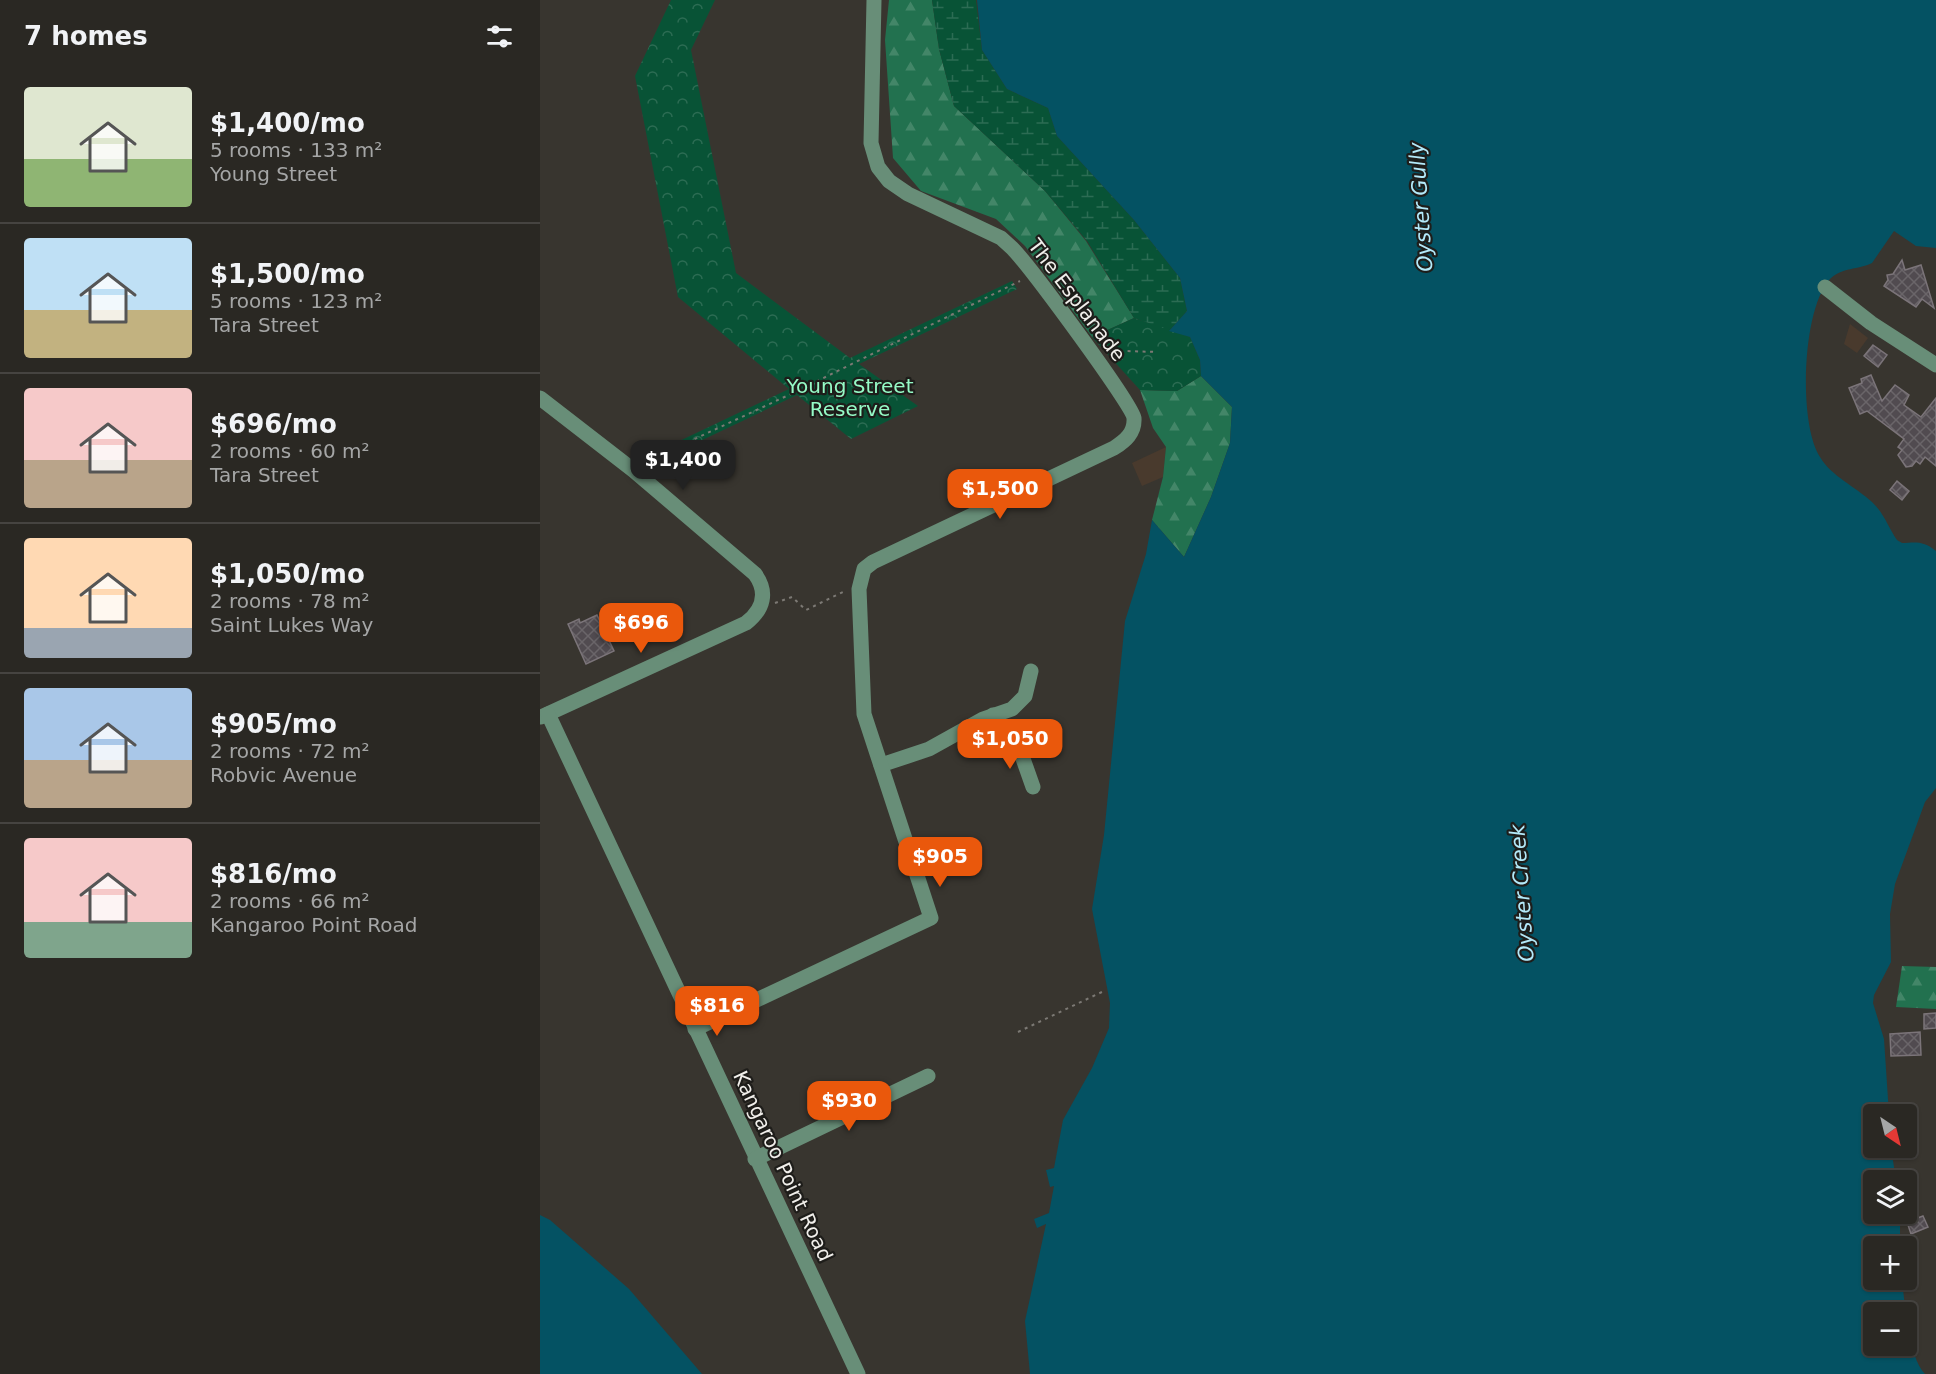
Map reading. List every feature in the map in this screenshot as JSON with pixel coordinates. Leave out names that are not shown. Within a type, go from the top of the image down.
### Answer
[{"type":"street","name":"The Esplanade","points":[[859,589],[864,569],[873,562],[1124,441],[1134,424],[1131,410],[1017,253],[1001,238],[902,190],[889,181],[878,167],[871,143],[874,0]]},
{"type":"street","points":[[1825,287],[1850,307],[1936,365]]},
{"type":"street","points":[[540,398],[639,475],[755,574],[763,590],[759,610],[753,617],[736,628],[544,716]]},
{"type":"street","points":[[695,1029],[931,918],[864,714],[859,589]]},
{"type":"street","points":[[881,765],[929,749],[993,715],[1012,709],[1021,701],[1027,690],[1031,671]]},
{"type":"street","points":[[993,715],[1021,753],[1033,787]]},
{"type":"street","name":"Kangaroo Point Road","points":[[544,716],[858,1374]]},
{"type":"street","points":[[755,1159],[928,1076]]},
{"type":"path","points":[[639,475],[654,458],[1014,284]]},
{"type":"path","points":[[1126,351],[1157,352]]},
{"type":"path","points":[[759,610],[792,597],[806,610],[843,591],[859,589]]},
{"type":"path","points":[[1018,1032],[1104,991]]},
{"type":"shaded area","points":[[1850,324],[1868,338],[1857,353],[1844,344]]},
{"type":"shaded area","points":[[1166,447],[1163,477],[1142,486],[1132,463]]},
{"type":"green space","name":"Young Street Reserve","points":[[671,0],[715,0],[691,50],[736,273],[850,358],[1012,281],[1017,289],[859,364],[918,406],[851,439],[797,395],[658,461],[650,455],[789,389],[678,297],[635,76]]},
{"type":"green space","points":[[889,0],[932,0],[939,49],[954,106],[1045,191],[1086,241],[1134,318],[1092,337],[1025,246],[996,219],[921,191],[893,158],[885,40]]},
{"type":"green space","points":[[932,0],[976,0],[982,50],[1007,89],[1048,108],[1057,136],[1134,220],[1180,278],[1187,311],[1169,331],[1134,318],[1087,241],[1045,191],[954,106],[939,49]]},
{"type":"green space","points":[[1134,318],[1190,337],[1200,360],[1201,376],[1177,391],[1140,390],[1092,337]]},
{"type":"green space","points":[[1201,376],[1232,407],[1230,443],[1211,497],[1184,557],[1152,520],[1163,477],[1166,447],[1153,428],[1140,390],[1177,391]]},
{"type":"green space","points":[[1902,966],[1936,967],[1936,1009],[1896,1007]]},
{"type":"water","points":[[977,0],[1936,0],[1936,248],[1916,246],[1894,231],[1872,263],[1840,272],[1830,279],[1821,294],[1814,315],[1806,366],[1808,419],[1813,441],[1820,457],[1837,476],[1876,506],[1897,540],[1902,543],[1924,544],[1936,551],[1936,788],[1925,802],[1895,884],[1890,914],[1891,962],[1874,995],[1873,1003],[1884,1039],[1888,1104],[1863,1104],[1863,1158],[1893,1158],[1894,1170],[1863,1170],[1863,1224],[1900,1224],[1900,1236],[1863,1236],[1863,1290],[1903,1290],[1905,1302],[1863,1302],[1863,1356],[1915,1356],[1925,1374],[1030,1374],[1025,1321],[1046,1224],[1037,1228],[1034,1219],[1049,1213],[1054,1186],[1050,1187],[1046,1170],[1054,1168],[1063,1120],[1092,1068],[1109,1028],[1110,1003],[1092,909],[1104,835],[1125,621],[1146,554],[1152,520],[1184,557],[1211,497],[1230,443],[1232,407],[1201,376],[1200,360],[1190,337],[1169,331],[1187,311],[1180,278],[1134,220],[1057,136],[1048,108],[1007,89],[982,50]]},
{"type":"water","points":[[540,1215],[550,1220],[629,1289],[702,1374],[540,1374]]},
{"type":"building","points":[[1902,260],[1905,270],[1921,265],[1934,308],[1922,299],[1916,307],[1884,286],[1888,280],[1887,275],[1893,274]]},
{"type":"building","points":[[1873,345],[1887,355],[1878,367],[1864,356]]},
{"type":"building","points":[[1871,375],[1882,401],[1895,385],[1909,395],[1904,405],[1921,417],[1936,398],[1936,466],[1925,457],[1920,464],[1916,461],[1912,466],[1906,467],[1898,455],[1902,450],[1898,447],[1904,439],[1867,411],[1860,414],[1849,388],[1862,383],[1861,379]]},
{"type":"building","points":[[1897,481],[1909,491],[1902,500],[1890,490]]},
{"type":"building","points":[[597,615],[614,651],[586,664],[568,624],[579,619],[580,623]]},
{"type":"building","points":[[1936,1013],[1936,1028],[1924,1029],[1924,1014]]},
{"type":"building","points":[[1920,1032],[1921,1055],[1891,1056],[1890,1034]]},
{"type":"building","points":[[1923,1216],[1928,1227],[1911,1234],[1908,1224],[1917,1224],[1917,1218]]},
{"type":"water label","name":"Oyster Gully","points":[[1421,207]]},
{"type":"water label","name":"Oyster Creek","points":[[1522,893]]}]
